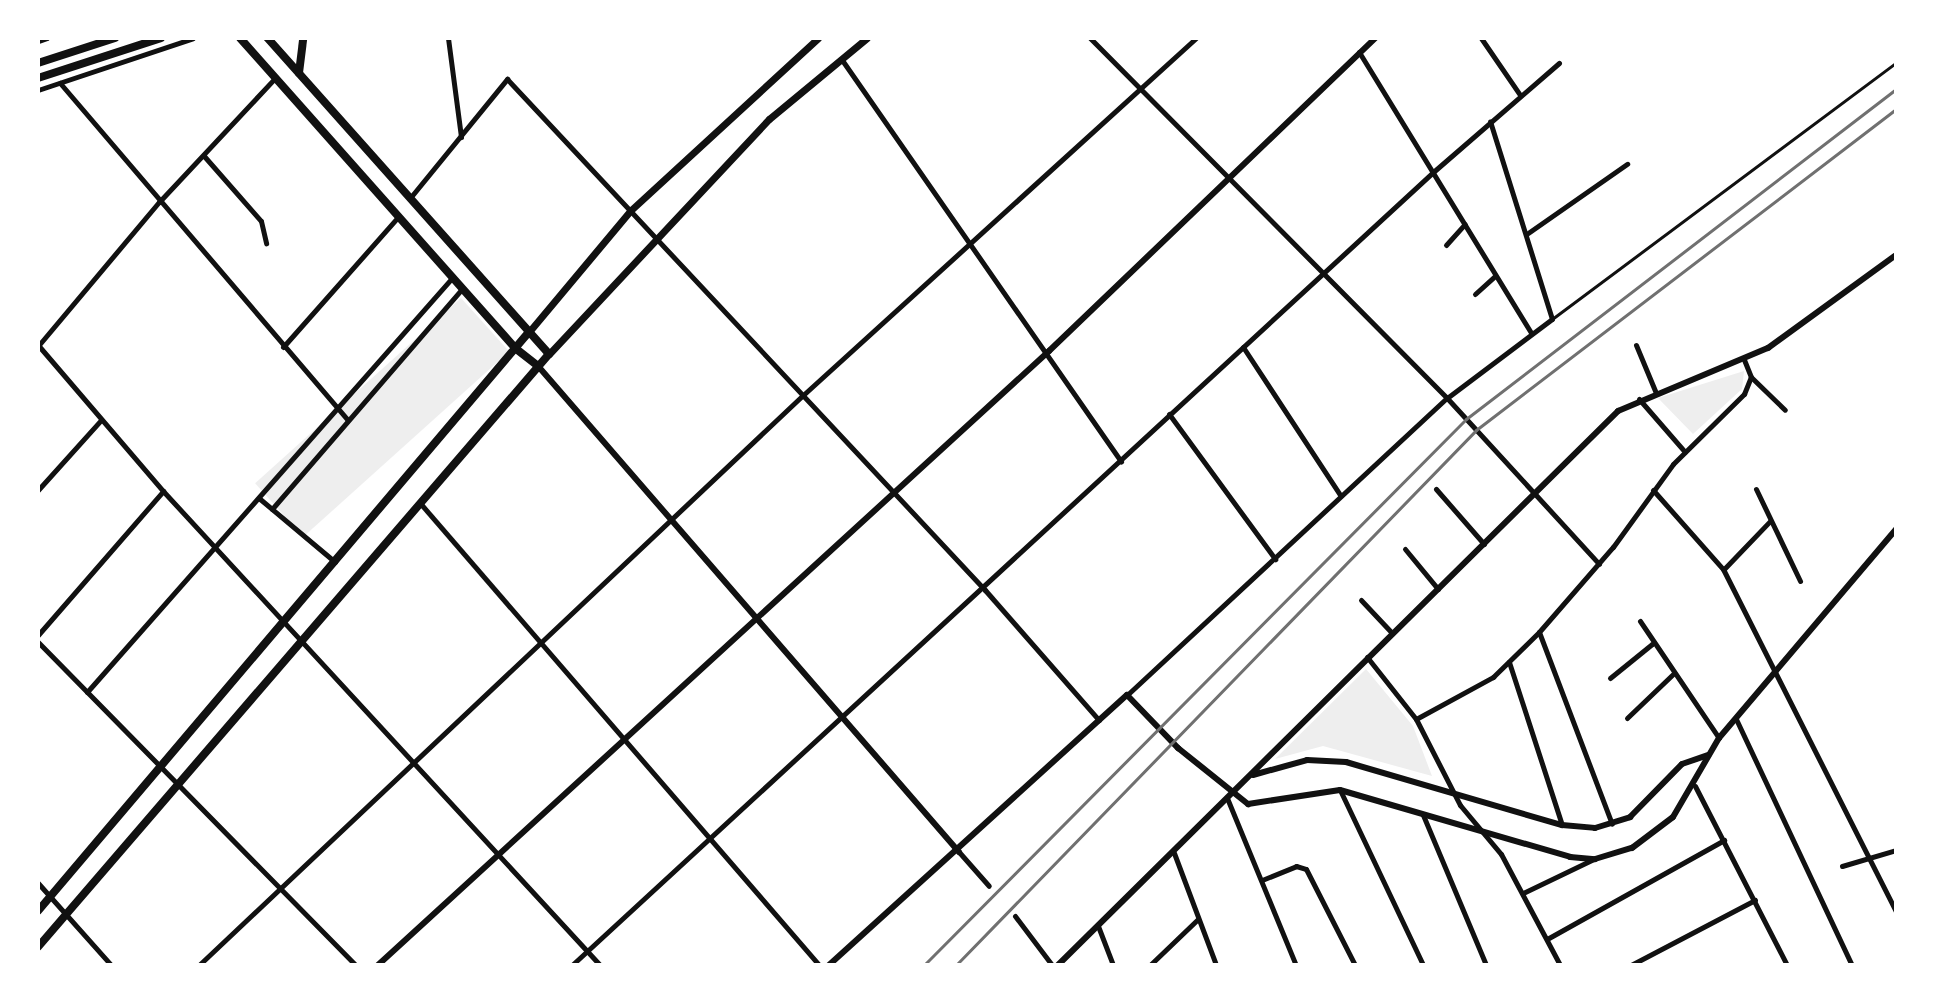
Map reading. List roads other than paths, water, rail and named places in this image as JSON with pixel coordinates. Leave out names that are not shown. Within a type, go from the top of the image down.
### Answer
[{"type":"main road","points":[[38,63],[115,38]]},
{"type":"main road","points":[[38,78],[161,38]]},
{"type":"main road","points":[[240,38],[515,348],[538,366]]},
{"type":"main road","points":[[267,38],[549,354]]},
{"type":"main road","points":[[299,73],[303,38]]},
{"type":"main road","points":[[38,911],[631,210],[818,38]]},
{"type":"main road","points":[[38,947],[304,639],[418,501],[655,236],[769,119],[867,38]]},
{"type":"street","points":[[38,41],[47,38]]},
{"type":"street","points":[[38,90],[193,38]]},
{"type":"street","points":[[448,38],[461,138]]},
{"type":"street","points":[[1090,38],[1323,277],[1447,398],[1599,564]]},
{"type":"street","points":[[199,965],[277,886],[540,644],[802,396],[1196,38]]},
{"type":"street","points":[[378,965],[1049,351],[1375,38]]},
{"type":"street","points":[[1481,38],[1520,95]]},
{"type":"street","points":[[1359,52],[1531,333]]},
{"type":"street","points":[[842,60],[969,243],[1049,351],[1121,461]]},
{"type":"street","points":[[572,965],[707,837],[985,590],[1169,414],[1323,277],[1432,173],[1559,63]]},
{"type":"street","points":[[275,77],[159,202],[38,346],[163,491],[304,639],[600,965]]},
{"type":"street","points":[[409,199],[507,79],[985,590],[1099,720]]},
{"type":"street","points":[[60,83],[348,420]]},
{"type":"street","points":[[829,965],[959,852],[1447,398],[1552,319],[1528,233],[1490,121]]},
{"type":"street","points":[[204,156],[261,221],[266,243]]},
{"type":"street","points":[[1528,233],[1627,164]]},
{"type":"street","points":[[283,347],[398,217]]},
{"type":"street","points":[[1446,245],[1465,224]]},
{"type":"street","points":[[1058,965],[1612,417],[1639,399],[1768,348],[1896,255]]},
{"type":"street","points":[[1475,294],[1495,276]]},
{"type":"street","points":[[87,692],[453,277]]},
{"type":"street","points":[[272,509],[463,289]]},
{"type":"street","points":[[416,321],[426,332]]},
{"type":"street","points":[[1636,345],[1656,393]]},
{"type":"street","points":[[1243,347],[1342,496]]},
{"type":"street","points":[[1744,360],[1751,377],[1785,410]]},
{"type":"street","points":[[538,366],[840,719],[989,886]]},
{"type":"street","points":[[370,374],[380,384]]},
{"type":"street","points":[[1416,719],[1479,687],[1539,632],[1599,564],[1685,452],[1744,394],[1751,377]]},
{"type":"street","points":[[1639,399],[1685,452]]},
{"type":"street","points":[[1169,414],[1275,559]]},
{"type":"street","points":[[38,490],[101,420]]},
{"type":"street","points":[[288,467],[299,477]]},
{"type":"street","points":[[1436,489],[1484,544]]},
{"type":"street","points":[[1756,489],[1800,581]]},
{"type":"street","points":[[1653,490],[1723,569],[1896,911]]},
{"type":"street","points":[[38,635],[163,491]]},
{"type":"street","points":[[260,499],[335,562]]},
{"type":"street","points":[[418,501],[819,965]]},
{"type":"street","points":[[1723,569],[1770,521]]},
{"type":"street","points":[[1523,893],[1655,835],[1695,786],[1719,738],[1772,671],[1896,529]]},
{"type":"street","points":[[1405,549],[1438,589]]},
{"type":"street","points":[[1361,600],[1392,633]]},
{"type":"street","points":[[1640,621],[1652,644],[1719,738]]},
{"type":"street","points":[[1539,632],[1612,824]]},
{"type":"street","points":[[38,642],[355,965]]},
{"type":"street","points":[[1610,678],[1652,644]]},
{"type":"street","points":[[1367,657],[1416,719],[1450,790],[1483,832],[1523,893],[1560,965]]},
{"type":"street","points":[[1509,662],[1562,825]]},
{"type":"street","points":[[1627,718],[1673,674]]},
{"type":"street","points":[[1127,695],[1229,796],[1296,965]]},
{"type":"street","points":[[1736,719],[1852,965]]},
{"type":"street","points":[[1250,776],[1318,759],[1450,790],[1562,825],[1612,824],[1638,811],[1682,764],[1708,755]]},
{"type":"street","points":[[1695,786],[1787,965]]},
{"type":"street","points":[[1229,796],[1255,805],[1313,790],[1340,790],[1555,853],[1595,859]]},
{"type":"street","points":[[1340,790],[1423,965]]},
{"type":"street","points":[[1422,813],[1486,965]]},
{"type":"street","points":[[1547,939],[1724,840]]},
{"type":"street","points":[[1842,866],[1896,850]]},
{"type":"street","points":[[1174,853],[1216,965]]},
{"type":"street","points":[[1262,880],[1296,866],[1306,869],[1355,965]]},
{"type":"street","points":[[38,883],[111,965]]},
{"type":"street","points":[[1631,965],[1755,900]]},
{"type":"street","points":[[1015,916],[1052,965]]},
{"type":"street","points":[[1150,965],[1197,920]]},
{"type":"street","points":[[1098,926],[1111,964]]},
{"type":"lane","points":[[1552,319],[1896,63]]},
{"type":"railway","points":[[924,965],[1466,419],[1896,89]]},
{"type":"railway","points":[[956,965],[1476,430],[1896,109]]}]
